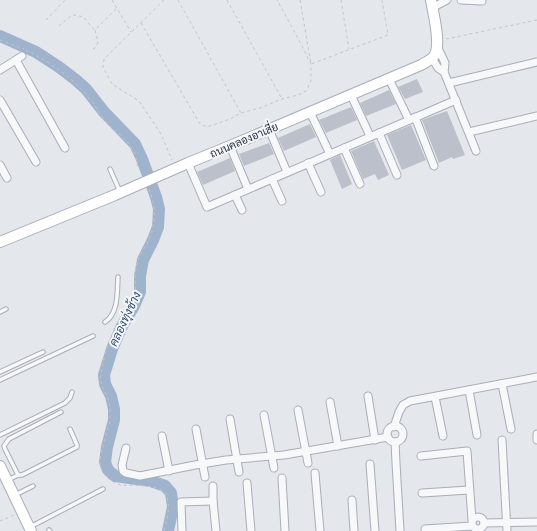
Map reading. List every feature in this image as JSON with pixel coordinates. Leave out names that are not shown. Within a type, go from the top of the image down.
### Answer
[{"type":"street","points":[[447,0],[431,4],[437,43],[445,63],[444,72],[476,151]]},
{"type":"street","points":[[461,0],[482,1]]},
{"type":"street","points":[[437,43],[432,58],[438,68],[444,72]]},
{"type":"street","points":[[0,70],[19,58],[65,148]]},
{"type":"street","name":"ถนนคลองอาเสี่ย","points":[[0,242],[120,193],[146,185],[156,177],[422,65],[432,58]]},
{"type":"street","points":[[449,83],[537,62]]},
{"type":"street","points":[[389,79],[412,118],[434,166]]},
{"type":"street","points":[[351,94],[370,136]]},
{"type":"street","points":[[0,100],[36,162]]},
{"type":"street","points":[[188,163],[207,206],[456,100]]},
{"type":"street","points":[[310,112],[330,154]]},
{"type":"street","points":[[469,132],[537,116]]},
{"type":"street","points":[[269,130],[287,172]]},
{"type":"street","points":[[379,133],[397,175]]},
{"type":"street","points":[[230,146],[248,189]]},
{"type":"street","points":[[344,148],[360,184]]},
{"type":"street","points":[[308,163],[321,192]]},
{"type":"street","points":[[0,166],[7,178]]},
{"type":"street","points":[[272,179],[282,201]]},
{"type":"street","points":[[235,195],[242,210]]},
{"type":"street","points":[[394,427],[403,405],[410,401],[537,378]]},
{"type":"street","points":[[502,384],[511,429]]},
{"type":"street","points":[[469,390],[477,435]]},
{"type":"street","points":[[368,396],[375,440]]},
{"type":"street","points":[[435,397],[443,436]]},
{"type":"street","points":[[330,402],[338,446]]},
{"type":"street","points":[[298,410],[308,463]]},
{"type":"street","points":[[264,415],[274,468]]},
{"type":"street","points":[[230,419],[239,472]]},
{"type":"street","points":[[394,427],[400,428],[402,431],[401,438],[399,441],[395,442],[388,437],[387,434],[390,428],[394,427]]},
{"type":"street","points":[[196,429],[205,477]]},
{"type":"street","points":[[536,434],[537,440]]},
{"type":"street","points":[[162,436],[169,471]]},
{"type":"street","points":[[126,448],[122,468],[123,471],[140,476],[237,459],[306,452],[388,437]]},
{"type":"street","points":[[502,440],[507,531]]},
{"type":"street","points":[[395,442],[400,531]]},
{"type":"street","points":[[421,456],[467,451],[472,526]]},
{"type":"street","points":[[370,464],[375,531]]},
{"type":"street","points":[[0,466],[30,529]]},
{"type":"street","points":[[315,474],[320,531]]},
{"type":"street","points":[[282,478],[285,531]]},
{"type":"street","points":[[247,483],[251,531]]},
{"type":"street","points":[[213,486],[216,531]]},
{"type":"street","points":[[422,493],[469,490]]},
{"type":"street","points":[[352,500],[354,531]]},
{"type":"street","points":[[182,531],[181,502],[213,501]]},
{"type":"street","points":[[472,526],[475,517],[479,517],[484,523]]},
{"type":"street","points":[[484,523],[537,522]]},
{"type":"street","points":[[425,529],[472,526],[479,530],[484,523]]},
{"type":"lane","points":[[110,170],[120,193]]},
{"type":"lane","points":[[105,322],[112,314],[116,301],[118,277]]},
{"type":"lane","points":[[0,312],[6,309]]},
{"type":"lane","points":[[0,380],[93,336]]},
{"type":"lane","points":[[0,372],[43,352]]},
{"type":"lane","points":[[0,435],[65,403],[70,398],[72,392]]},
{"type":"lane","points":[[18,475],[5,449],[4,446],[6,442],[10,437],[61,412]]},
{"type":"lane","points":[[7,481],[18,475],[23,475],[76,447],[77,445],[70,429]]},
{"type":"lane","points":[[14,496],[33,486]]},
{"type":"lane","points":[[30,529],[103,490]]},
{"type":"path","points":[[46,20],[64,0]]},
{"type":"path","points":[[112,0],[131,32]]},
{"type":"path","points":[[164,0],[104,59],[103,67],[112,84],[139,100],[161,134],[175,169]]},
{"type":"path","points":[[178,0],[241,113]]},
{"type":"path","points":[[227,0],[282,99]]},
{"type":"path","points":[[277,0],[311,64]]},
{"type":"path","points":[[141,23],[200,124],[207,127],[230,119],[241,113],[260,108],[306,91],[311,81],[311,64],[300,0]]},
{"type":"path","points":[[341,0],[349,50]]},
{"type":"path","points":[[311,64],[388,35],[382,0]]},
{"type":"path","points":[[96,30],[117,8]]},
{"type":"path","points":[[59,26],[72,14],[81,15],[87,19],[90,26],[96,30],[98,42],[93,49]]},
{"type":"path","points":[[437,43],[537,20]]},
{"type":"path","points":[[0,40],[20,47],[51,64],[76,84],[90,98],[110,126],[125,138],[130,145],[138,163],[137,167]]},
{"type":"path","points":[[146,185],[154,212],[153,226],[148,240],[140,254],[135,279],[135,295],[111,336],[100,375],[100,381],[109,401],[111,412],[110,422],[102,450],[100,466],[103,473],[113,482],[157,488],[164,492],[168,500],[168,514],[164,531]]},
{"type":"path","points":[[0,521],[22,511]]},
{"type":"building","points":[[417,79],[423,92],[405,99],[398,87]]},
{"type":"building","points":[[389,90],[396,104],[366,116],[360,103]]},
{"type":"building","points":[[351,107],[357,120],[326,133],[319,120]]},
{"type":"building","points":[[447,111],[465,155],[453,159],[452,157],[439,163],[422,120]]},
{"type":"building","points":[[310,124],[316,137],[284,151],[278,138]]},
{"type":"building","points":[[411,125],[426,160],[402,170],[387,135]]},
{"type":"building","points":[[374,141],[389,175],[378,180],[375,174],[363,179],[351,151]]},
{"type":"building","points":[[269,143],[274,154],[244,166],[239,154]]},
{"type":"building","points":[[340,155],[352,184],[342,189],[330,160]]},
{"type":"building","points":[[230,158],[235,171],[203,185],[197,172]]},
{"type":"waterway","name":"คลองทุ่งช้าง","points":[[0,36],[36,52],[59,67],[86,89],[104,112],[135,144],[156,197],[159,209],[158,227],[143,260],[140,276],[140,292],[112,349],[104,375],[105,384],[111,396],[114,409],[114,420],[105,462],[108,470],[115,476],[151,481],[165,486],[171,493],[173,507],[168,531]]}]
